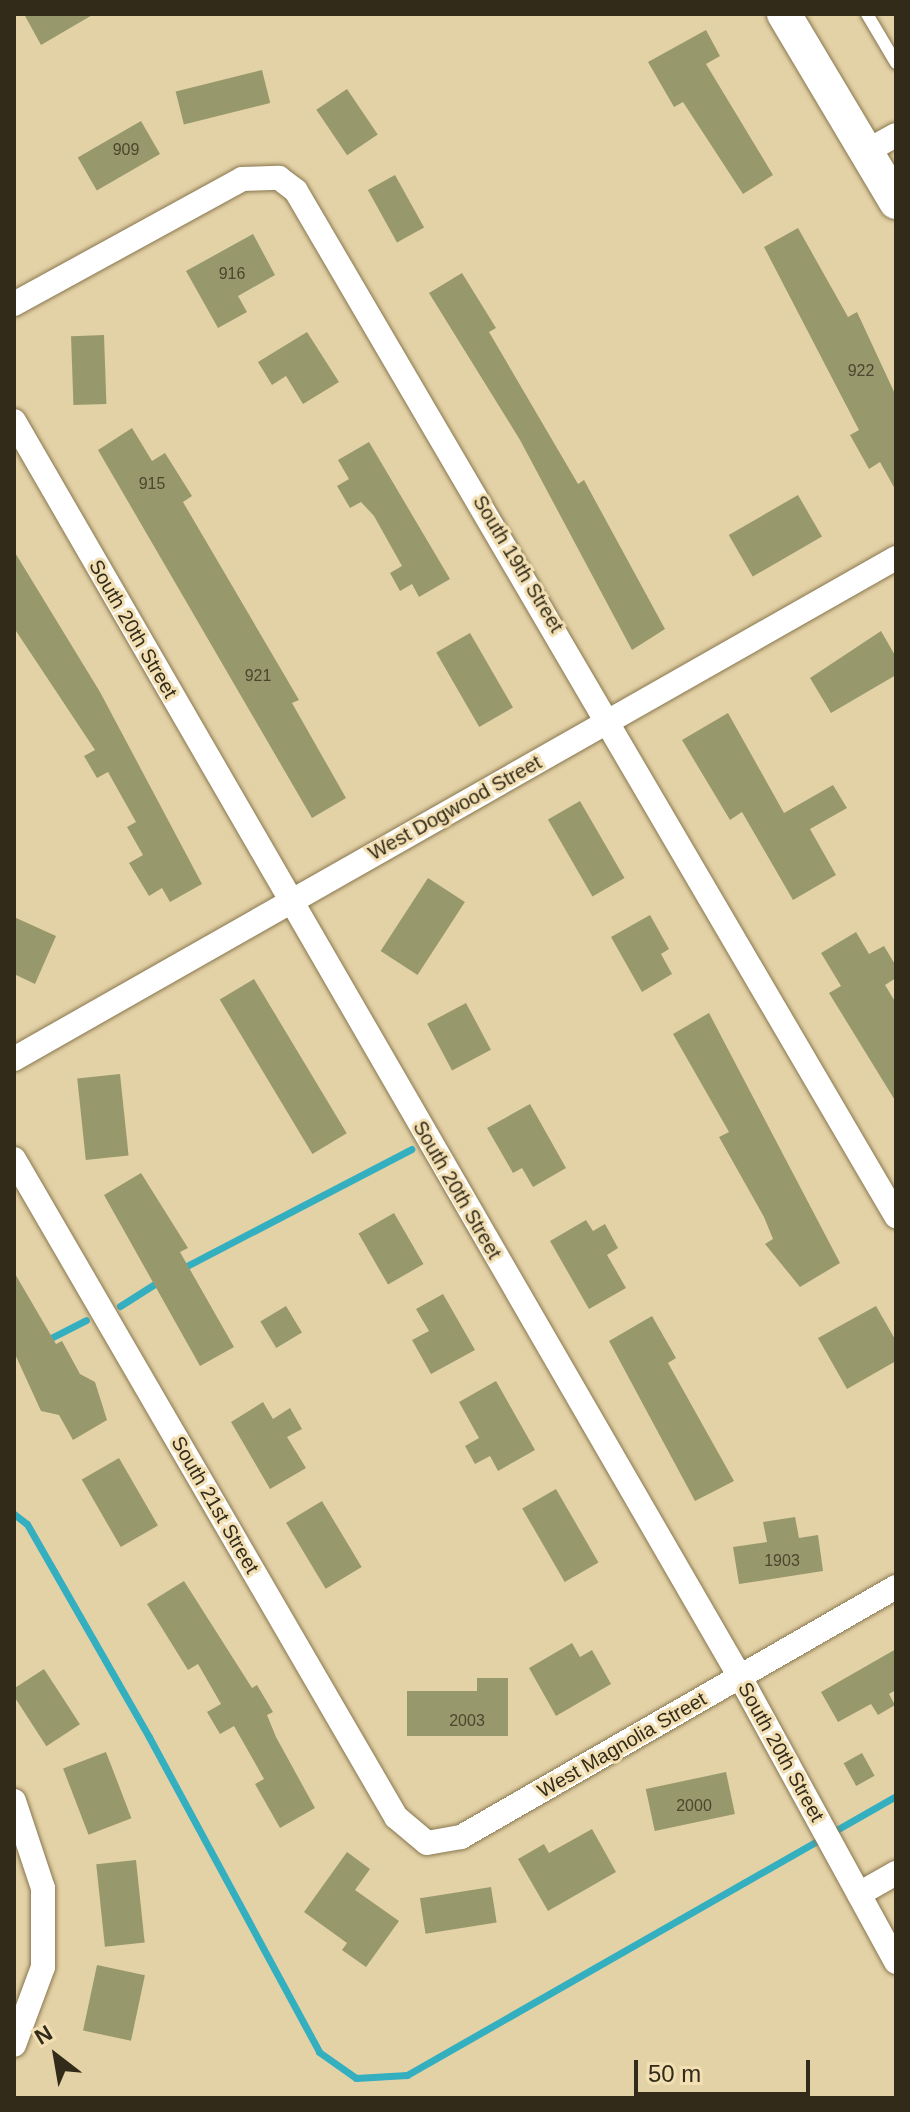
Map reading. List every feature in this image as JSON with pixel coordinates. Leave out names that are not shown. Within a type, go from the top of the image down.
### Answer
[{"type":"main road","points":[[784,14],[896,202]]},
{"type":"street","points":[[867,151],[896,135]]},
{"type":"street","name":"South 19th Street","points":[[14,304],[242,179],[279,178],[296,191],[611,720],[896,1216]]},
{"type":"street","name":"South 20th Street","points":[[14,421],[740,1677],[896,1962]]},
{"type":"street","name":"West Dogwood Street","points":[[14,1059],[896,558]]},
{"type":"street","name":"South 21st Street","points":[[14,1159],[396,1817],[427,1843]]},
{"type":"street","name":"West Magnolia Street","points":[[427,1843],[461,1837],[896,1587]]},
{"type":"street","points":[[14,1801],[43,1888],[43,1967],[14,2045]]},
{"type":"street","points":[[859,1894],[896,1873]]},
{"type":"lane","points":[[867,14],[896,63]]},
{"type":"building","points":[[24,14],[94,14],[41,45]]},
{"type":"building","points":[[706,30],[720,56],[706,64],[773,175],[743,194],[683,102],[674,107],[648,62]]},
{"type":"building","points":[[262,70],[270,103],[184,125],[176,92]]},
{"type":"building","points":[[347,89],[378,135],[347,155],[316,110]]},
{"type":"building","points":[[141,121],[160,154],[97,190],[78,158]]},
{"type":"building","points":[[395,175],[424,227],[397,243],[368,190]]},
{"type":"building","points":[[798,228],[848,317],[857,312],[896,396],[896,491],[880,462],[869,469],[850,435],[859,430],[764,247]]},
{"type":"building","points":[[253,234],[275,275],[238,296],[247,312],[218,328],[186,271]]},
{"type":"building","points":[[462,273],[496,328],[489,332],[578,484],[584,480],[665,629],[632,650],[520,440],[429,293]]},
{"type":"building","points":[[307,332],[339,382],[303,404],[286,376],[272,385],[258,362]]},
{"type":"building","points":[[104,335],[106,404],[73,405],[71,336]]},
{"type":"building","points":[[132,428],[152,461],[165,453],[192,496],[183,502],[299,700],[292,703],[346,798],[312,818],[98,450]]},
{"type":"building","points":[[369,442],[450,579],[419,597],[412,584],[400,591],[390,573],[402,566],[374,516],[361,502],[350,508],[337,486],[349,479],[338,460]]},
{"type":"building","points":[[798,495],[822,537],[753,577],[729,535]]},
{"type":"building","points":[[14,551],[100,692],[202,884],[170,902],[162,888],[149,896],[129,863],[143,855],[127,827],[136,822],[108,772],[97,778],[84,756],[95,750],[14,628]]},
{"type":"building","points":[[881,631],[896,657],[896,675],[831,713],[810,678]]},
{"type":"building","points":[[470,633],[513,707],[479,727],[436,652]]},
{"type":"building","points":[[728,713],[784,813],[833,785],[847,808],[810,829],[836,875],[793,900],[742,812],[730,820],[682,740]]},
{"type":"building","points":[[580,801],[624,878],[592,897],[548,820]]},
{"type":"building","points":[[428,878],[465,902],[418,975],[381,951]]},
{"type":"building","points":[[650,915],[669,949],[661,954],[672,974],[642,992],[611,937]]},
{"type":"building","points":[[14,917],[56,936],[35,984],[14,974]]},
{"type":"building","points":[[856,932],[869,954],[884,946],[896,966],[896,978],[885,985],[896,1003],[896,1102],[829,993],[841,986],[821,953]]},
{"type":"building","points":[[254,979],[347,1133],[312,1154],[220,1000]]},
{"type":"building","points":[[466,1003],[491,1050],[452,1070],[427,1024]]},
{"type":"building","points":[[709,1013],[840,1263],[800,1287],[765,1244],[773,1239],[764,1217],[719,1137],[729,1132],[673,1034]]},
{"type":"building","points":[[120,1074],[129,1156],[86,1160],[77,1078]]},
{"type":"building","points":[[530,1104],[566,1168],[533,1187],[522,1168],[513,1173],[487,1128]]},
{"type":"building","points":[[141,1173],[188,1248],[180,1252],[234,1347],[200,1366],[104,1195]]},
{"type":"building","points":[[394,1213],[424,1264],[388,1285],[358,1234]]},
{"type":"building","points":[[586,1220],[593,1231],[605,1224],[618,1248],[607,1255],[626,1288],[589,1309],[550,1241]]},
{"type":"building","points":[[14,1272],[56,1344],[62,1341],[80,1374],[95,1382],[107,1420],[73,1440],[59,1415],[41,1411],[14,1352]]},
{"type":"building","points":[[443,1294],[475,1350],[431,1374],[412,1340],[429,1331],[416,1309]]},
{"type":"building","points":[[286,1306],[302,1333],[276,1348],[260,1321]]},
{"type":"building","points":[[876,1306],[896,1341],[896,1361],[847,1389],[818,1338]]},
{"type":"building","points":[[652,1316],[676,1358],[668,1363],[734,1481],[695,1501],[609,1341]]},
{"type":"building","points":[[496,1381],[535,1450],[498,1471],[490,1456],[475,1464],[465,1446],[479,1438],[459,1402]]},
{"type":"building","points":[[263,1402],[273,1419],[290,1408],[302,1429],[287,1437],[306,1468],[270,1489],[231,1422]]},
{"type":"building","points":[[119,1458],[158,1526],[121,1547],[82,1480]]},
{"type":"building","points":[[556,1489],[598,1563],[565,1582],[522,1508]]},
{"type":"building","points":[[322,1501],[362,1567],[326,1589],[286,1523]]},
{"type":"building","points":[[795,1517],[799,1538],[818,1535],[823,1571],[739,1584],[733,1547],[767,1542],[763,1522]]},
{"type":"building","points":[[184,1581],[252,1688],[257,1685],[273,1712],[267,1715],[276,1737],[315,1808],[280,1828],[255,1784],[264,1779],[234,1726],[220,1734],[207,1712],[221,1704],[198,1664],[188,1670],[147,1604]]},
{"type":"building","points":[[572,1643],[580,1657],[592,1650],[611,1684],[556,1716],[529,1668]]},
{"type":"building","points":[[896,1649],[896,1690],[889,1694],[895,1705],[878,1715],[871,1704],[838,1722],[821,1692]]},
{"type":"building","points":[[44,1669],[80,1724],[46,1746],[14,1696],[14,1688]]},
{"type":"building","points":[[477,1678],[508,1678],[508,1736],[407,1736],[407,1691],[477,1691]]},
{"type":"building","points":[[106,1752],[131,1818],[88,1835],[63,1768]]},
{"type":"building","points":[[862,1753],[875,1776],[856,1786],[844,1763]]},
{"type":"building","points":[[726,1772],[735,1814],[655,1831],[646,1789]]},
{"type":"building","points":[[592,1829],[616,1872],[548,1911],[518,1859],[544,1844],[549,1853]]},
{"type":"building","points":[[347,1852],[370,1869],[355,1890],[399,1921],[366,1967],[342,1950],[347,1943],[304,1912]]},
{"type":"building","points":[[136,1860],[145,1943],[105,1947],[96,1864]]},
{"type":"building","points":[[491,1887],[497,1923],[426,1934],[420,1898]]},
{"type":"building","points":[[97,1965],[145,1975],[131,2041],[83,2031]]},
{"type":"waterway","points":[[179,1270],[411,1149]]},
{"type":"waterway","points":[[120,1306],[161,1280]]},
{"type":"waterway","points":[[45,1341],[86,1320]]},
{"type":"waterway","points":[[14,1514],[27,1524],[149,1737],[319,2052],[356,2078],[407,2075],[896,1796]]}]
